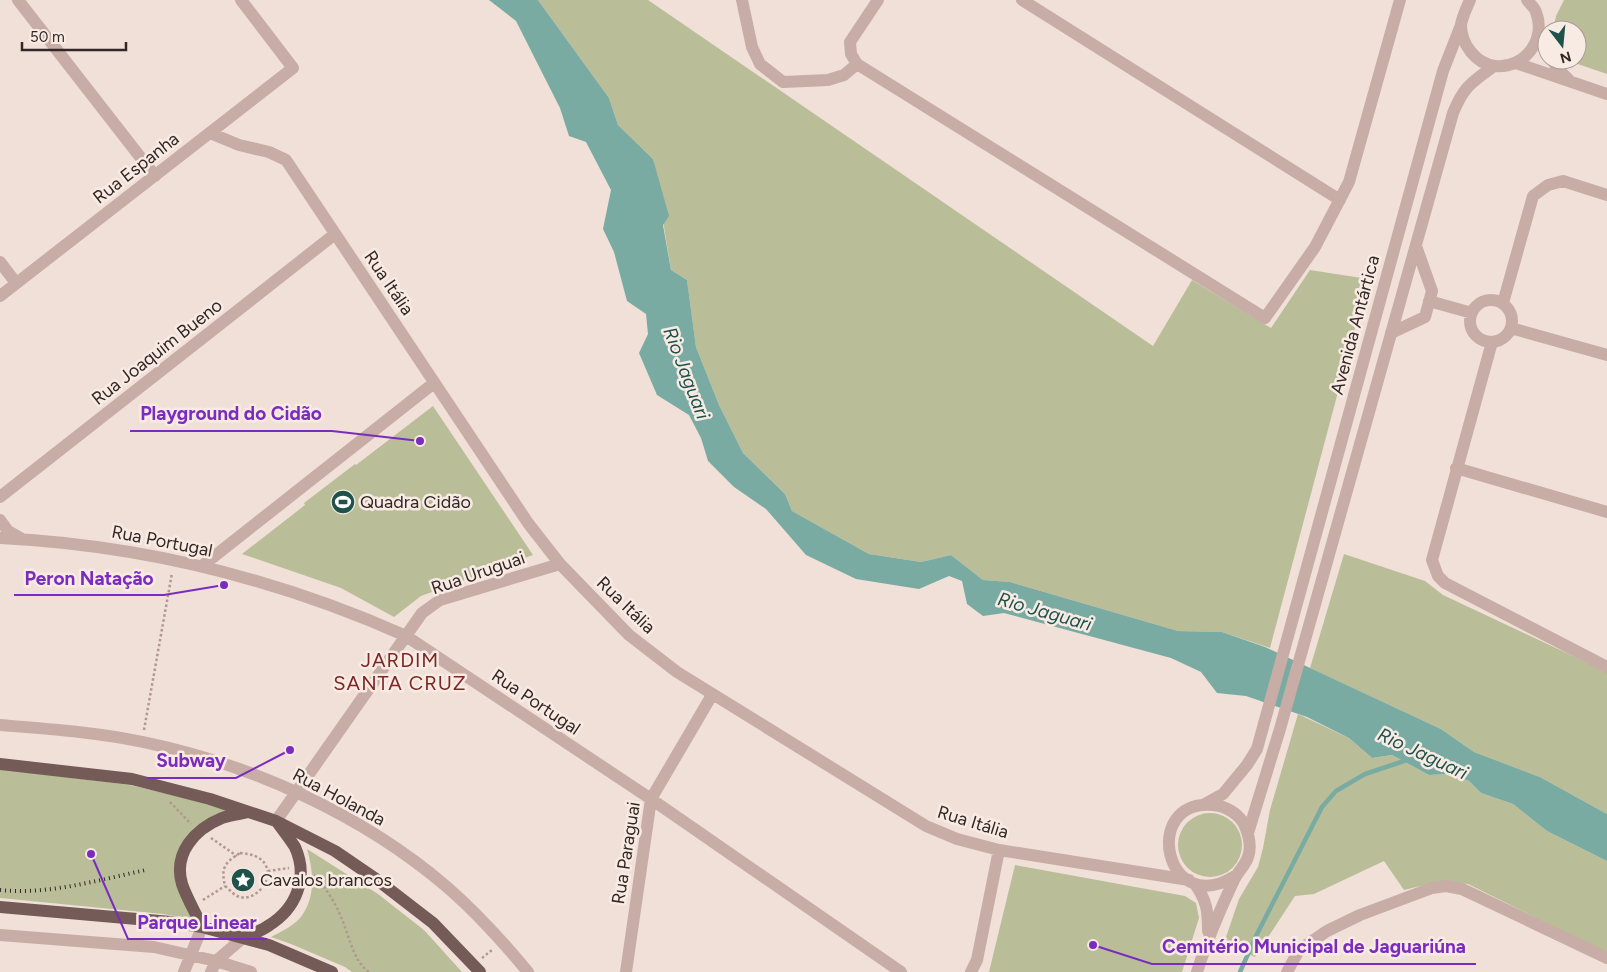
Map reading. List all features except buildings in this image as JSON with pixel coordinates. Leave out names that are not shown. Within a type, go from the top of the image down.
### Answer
[{"type":"main road","points":[[0,764],[132,779],[210,799],[276,821],[335,851],[376,879],[433,923],[480,972]]},
{"type":"main road","points":[[202,926],[182,883],[181,863],[187,843],[200,830],[224,817],[249,812]]},
{"type":"main road","points":[[244,937],[268,927],[284,914],[296,898],[301,880],[301,866],[294,847],[276,821]]},
{"type":"main road","points":[[0,907],[202,926],[270,945],[332,972]]},
{"type":"street","points":[[18,0],[154,176]]},
{"type":"street","name":"Rua Espanha","points":[[0,296],[293,68],[240,0]]},
{"type":"street","points":[[742,0],[752,47],[760,64],[783,82],[828,80],[844,75],[857,64]]},
{"type":"street","points":[[878,0],[850,42],[851,54],[857,64],[1264,318],[1315,247],[1349,182],[1400,0]]},
{"type":"street","points":[[1022,0],[1340,200]]},
{"type":"street","points":[[1527,0],[1536,12],[1537,20]]},
{"type":"street","name":"Avenida Antártica","points":[[1203,804],[1224,794],[1248,765],[1257,749],[1443,71],[1470,3]]},
{"type":"street","points":[[1461,25],[1464,42],[1475,58],[1494,66],[1516,63],[1607,94]]},
{"type":"street","points":[[1516,63],[1533,50],[1537,39]]},
{"type":"street","name":"Avenida Antártica","points":[[1248,833],[1280,729],[1458,99],[1468,85],[1494,66]]},
{"type":"street","points":[[1559,70],[1573,84]]},
{"type":"street","name":"Rua Itália","points":[[210,133],[239,145],[269,152],[286,160],[528,523],[560,564],[629,634],[677,672],[926,826],[957,839],[999,850],[1192,882]]},
{"type":"street","points":[[1503,303],[1533,196],[1548,185],[1563,182],[1607,195]]},
{"type":"street","name":"Rua Joaquim Bueno","points":[[0,497],[335,234]]},
{"type":"street","points":[[1391,333],[1425,317],[1432,291],[1416,245]]},
{"type":"street","points":[[0,262],[16,283]]},
{"type":"street","points":[[1491,300],[1503,303],[1512,314],[1511,328],[1504,338],[1492,342],[1479,338],[1471,326],[1472,312],[1479,303],[1491,300]]},
{"type":"street","points":[[1429,301],[1472,312]]},
{"type":"street","points":[[1511,328],[1607,354]]},
{"type":"street","points":[[1492,342],[1432,560],[1438,576],[1445,583],[1607,668]]},
{"type":"street","points":[[202,566],[434,383]]},
{"type":"street","points":[[1456,468],[1607,512]]},
{"type":"street","points":[[0,520],[8,531],[22,539]]},
{"type":"street","name":"Rua Portugal","points":[[0,538],[103,547],[174,559],[301,594],[406,636],[651,799],[901,972]]},
{"type":"street","name":"Rua Uruguai","points":[[276,821],[422,613],[440,600],[560,564]]},
{"type":"street","name":"Rua Paraguai","points":[[626,972],[651,799],[712,695]]},
{"type":"street","name":"Rua Holanda","points":[[0,725],[142,741],[212,759],[297,792],[358,824],[403,854],[447,887],[503,941],[528,972]]},
{"type":"street","points":[[1203,804],[1221,806],[1233,812],[1241,820],[1248,833],[1250,845],[1248,857],[1243,867],[1226,882],[1205,886],[1192,882],[1175,869],[1170,857],[1168,846],[1172,827],[1181,815],[1203,804]]},
{"type":"street","points":[[971,972],[977,960],[999,850]]},
{"type":"street","points":[[1197,972],[1208,936],[1235,876]]},
{"type":"street","points":[[1192,882],[1202,895],[1208,910],[1208,936]]},
{"type":"street","points":[[1290,971],[1299,950],[1327,931],[1360,915],[1411,895],[1432,888],[1446,886],[1462,889],[1607,958]]},
{"type":"street","points":[[184,972],[202,926]]},
{"type":"street","points":[[0,935],[154,947],[191,956],[214,966],[252,972]]},
{"type":"street","points":[[214,966],[244,937]]},
{"type":"path","points":[[142,741],[174,559]]},
{"type":"path","points":[[167,798],[194,827],[237,856]]},
{"type":"path","points":[[240,854],[254,854],[262,860],[268,871],[264,887],[251,897],[238,897],[225,886],[222,873],[228,861],[240,854]]},
{"type":"path","points":[[268,871],[301,866],[308,869],[324,885],[340,915],[357,958],[369,972]]},
{"type":"path","points":[[193,906],[225,886]]},
{"type":"green space","points":[[538,0],[648,0],[1153,346],[1192,280],[1271,328],[1310,270],[1368,279],[1270,648],[1222,632],[1178,631],[1010,582],[983,580],[951,555],[921,562],[869,554],[792,511],[785,494],[743,453],[719,405],[696,347],[687,280],[671,270],[653,159],[618,125],[609,98]]},
{"type":"green space","points":[[1564,0],[1607,0],[1607,74],[1587,67],[1587,20],[1555,20]]},
{"type":"green space","points":[[433,406],[533,555],[421,596],[394,617],[341,588],[242,554],[305,505],[304,503]]},
{"type":"green space","points":[[1344,554],[1425,581],[1443,595],[1607,672],[1607,814],[1540,777],[1474,752],[1441,729],[1310,668]]},
{"type":"green space","points":[[1298,714],[1349,738],[1372,758],[1392,755],[1429,775],[1450,774],[1469,781],[1481,793],[1513,804],[1547,831],[1607,861],[1607,953],[1468,884],[1436,883],[1404,890],[1384,861],[1314,894],[1295,896],[1255,957],[1224,943],[1239,899],[1258,867],[1270,810]]},
{"type":"green space","points":[[0,769],[130,785],[239,811],[219,815],[178,865],[197,920],[163,914],[0,898]]},
{"type":"green space","points":[[1210,813],[1228,819],[1236,827],[1242,845],[1236,863],[1228,871],[1210,877],[1192,871],[1184,863],[1178,845],[1184,827],[1192,819]]},
{"type":"green space","points":[[307,849],[378,894],[424,930],[462,972],[352,972],[345,967],[271,937],[297,921],[307,906],[312,890],[312,882],[311,865]]},
{"type":"green space","points":[[1015,865],[1185,896],[1196,903],[1199,918],[1182,972],[989,972]]},
{"type":"water","name":"Rio Jaguari","points":[[489,0],[538,0],[609,98],[618,125],[653,159],[669,216],[663,225],[671,270],[687,280],[696,347],[719,405],[743,453],[785,494],[792,511],[869,554],[921,562],[951,555],[983,580],[1010,582],[1178,631],[1222,632],[1265,647],[1441,729],[1474,752],[1540,777],[1607,814],[1607,861],[1547,831],[1513,804],[1481,793],[1469,781],[1450,774],[1429,775],[1392,755],[1372,758],[1349,738],[1307,717],[1246,696],[1217,693],[1201,672],[1171,658],[1004,613],[983,616],[967,604],[962,581],[949,576],[919,589],[856,579],[806,555],[766,509],[734,487],[708,461],[701,438],[689,415],[657,395],[639,353],[648,334],[646,314],[627,301],[614,252],[603,229],[611,190],[586,142],[569,136],[560,108],[516,21]]},
{"type":"waterway","name":"Rio Jaguari","points":[[1240,972],[1257,934],[1322,807],[1336,791],[1365,774],[1407,760]]},
{"type":"railway","points":[[0,890],[55,889],[146,870]]},
{"type":"place","name":"Playground do Cidão","points":[[420,441]]},
{"type":"place","name":"Quadra Cidão","points":[[343,502]]},
{"type":"place","name":"Peron Natação","points":[[224,585]]},
{"type":"place","name":"Subway","points":[[290,750]]},
{"type":"place","name":"Parque Linear","points":[[91,854]]},
{"type":"place","name":"Cavalos brancos","points":[[243,880]]},
{"type":"place","name":"Cemitério Municipal de Jaguariúna","points":[[1093,945]]},
{"type":"district","name":"JARDIM SANTA CRUZ","points":[[400,672]]}]
